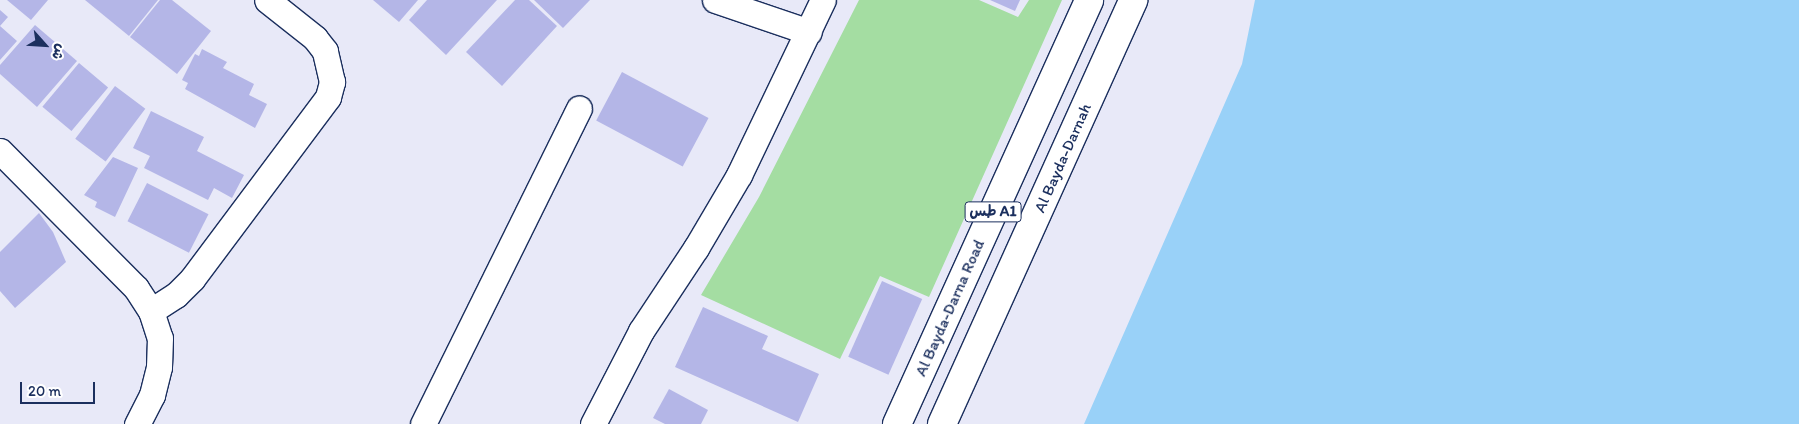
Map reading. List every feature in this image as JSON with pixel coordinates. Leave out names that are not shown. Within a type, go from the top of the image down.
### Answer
[{"type":"highway","name":"Al Bayda-Darna Road","points":[[897,424],[1089,0]]},
{"type":"highway","name":"Al Bayda-Darnah","points":[[942,424],[1133,0]]},
{"type":"street","points":[[151,311],[176,296],[192,279],[328,97],[332,82],[324,51],[315,38],[267,0]]},
{"type":"street","points":[[715,0],[810,32]]},
{"type":"street","points":[[592,424],[641,331],[722,205],[810,32],[823,0]]},
{"type":"street","points":[[423,424],[579,109]]},
{"type":"street","points":[[0,151],[136,288],[151,311],[160,338],[159,367],[152,395],[137,424]]},
{"type":"green space","points":[[859,0],[979,0],[1018,17],[1029,0],[1062,0],[929,297],[880,276],[840,359],[701,295],[759,197]]},
{"type":"water","points":[[1255,0],[1799,0],[1799,424],[1084,424],[1242,64]]},
{"type":"building","points":[[7,0],[48,0],[31,20]]},
{"type":"building","points":[[85,0],[158,0],[129,36]]},
{"type":"building","points":[[160,0],[172,0],[211,31],[177,74],[130,37]]},
{"type":"building","points":[[373,0],[418,0],[399,22]]},
{"type":"building","points":[[427,0],[497,0],[446,55],[409,20]]},
{"type":"building","points":[[515,0],[529,0],[557,26],[502,86],[466,52]]},
{"type":"building","points":[[534,0],[590,0],[563,28]]},
{"type":"building","points":[[990,0],[1020,0],[1015,11]]},
{"type":"building","points":[[0,10],[8,17],[0,26]]},
{"type":"building","points":[[35,25],[77,61],[37,107],[0,74],[0,65]]},
{"type":"building","points":[[0,26],[17,41],[0,60]]},
{"type":"building","points":[[202,49],[227,62],[223,68],[254,84],[249,95],[267,104],[255,128],[185,89],[188,83],[182,80],[195,54],[199,56]]},
{"type":"building","points":[[79,63],[108,87],[71,131],[42,107]]},
{"type":"building","points":[[622,72],[709,118],[683,167],[596,121]]},
{"type":"building","points":[[115,86],[145,109],[106,162],[75,139]]},
{"type":"building","points":[[151,111],[204,137],[197,151],[244,175],[232,198],[214,188],[208,200],[144,168],[150,156],[133,148]]},
{"type":"building","points":[[113,157],[138,168],[115,217],[95,207],[97,202],[84,195]]},
{"type":"building","points":[[147,183],[208,214],[189,253],[127,221]]},
{"type":"building","points":[[39,213],[53,232],[66,262],[15,308],[0,291],[0,252]]},
{"type":"building","points":[[882,281],[922,299],[888,375],[848,357]]},
{"type":"building","points":[[703,307],[768,336],[762,349],[819,374],[798,422],[675,367]]},
{"type":"building","points":[[669,389],[708,410],[701,424],[665,424],[653,418]]}]
